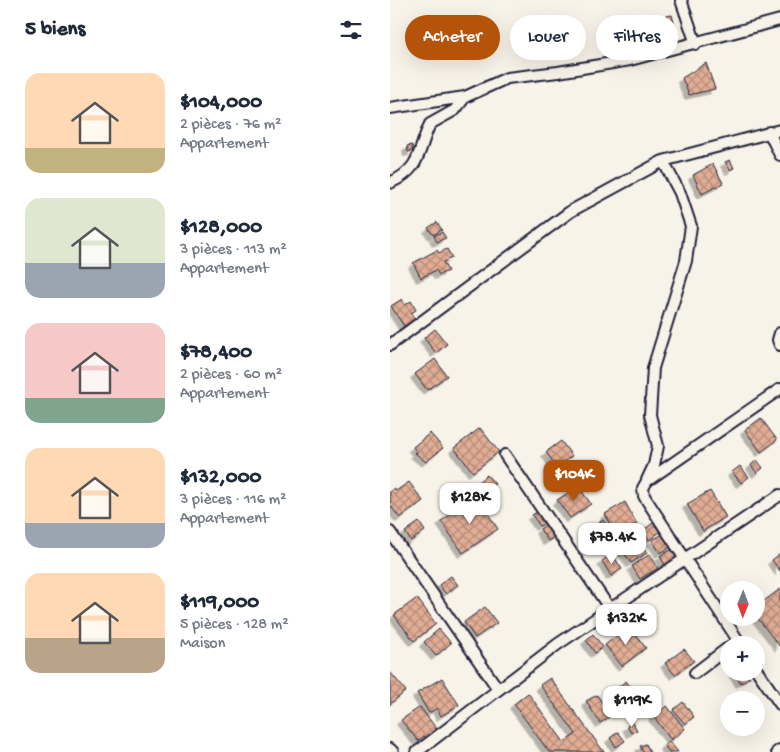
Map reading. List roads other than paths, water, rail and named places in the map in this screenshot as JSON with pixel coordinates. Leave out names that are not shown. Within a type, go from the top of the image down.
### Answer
[{"type":"street","points":[[682,0],[696,44]]},
{"type":"street","points":[[390,108],[465,97],[507,78],[621,62],[696,44],[780,20]]},
{"type":"street","points":[[390,183],[400,178],[418,159],[430,124],[455,110],[465,97]]},
{"type":"street","points":[[390,346],[571,211],[663,161],[780,130]]},
{"type":"street","points":[[769,132],[780,155]]},
{"type":"street","points":[[663,161],[680,192],[691,226],[686,261],[653,368],[650,415],[658,446],[654,466],[643,488],[644,496],[729,636]]},
{"type":"street","points":[[780,333],[778,340],[780,346]]},
{"type":"street","points":[[647,481],[780,389]]},
{"type":"street","points":[[505,455],[610,609]]},
{"type":"street","points":[[417,752],[558,644],[780,495]]},
{"type":"street","points":[[390,532],[498,689]]},
{"type":"street","points":[[695,673],[720,654]]},
{"type":"street","points":[[764,681],[780,704]]},
{"type":"street","points":[[390,748],[393,752]]}]
